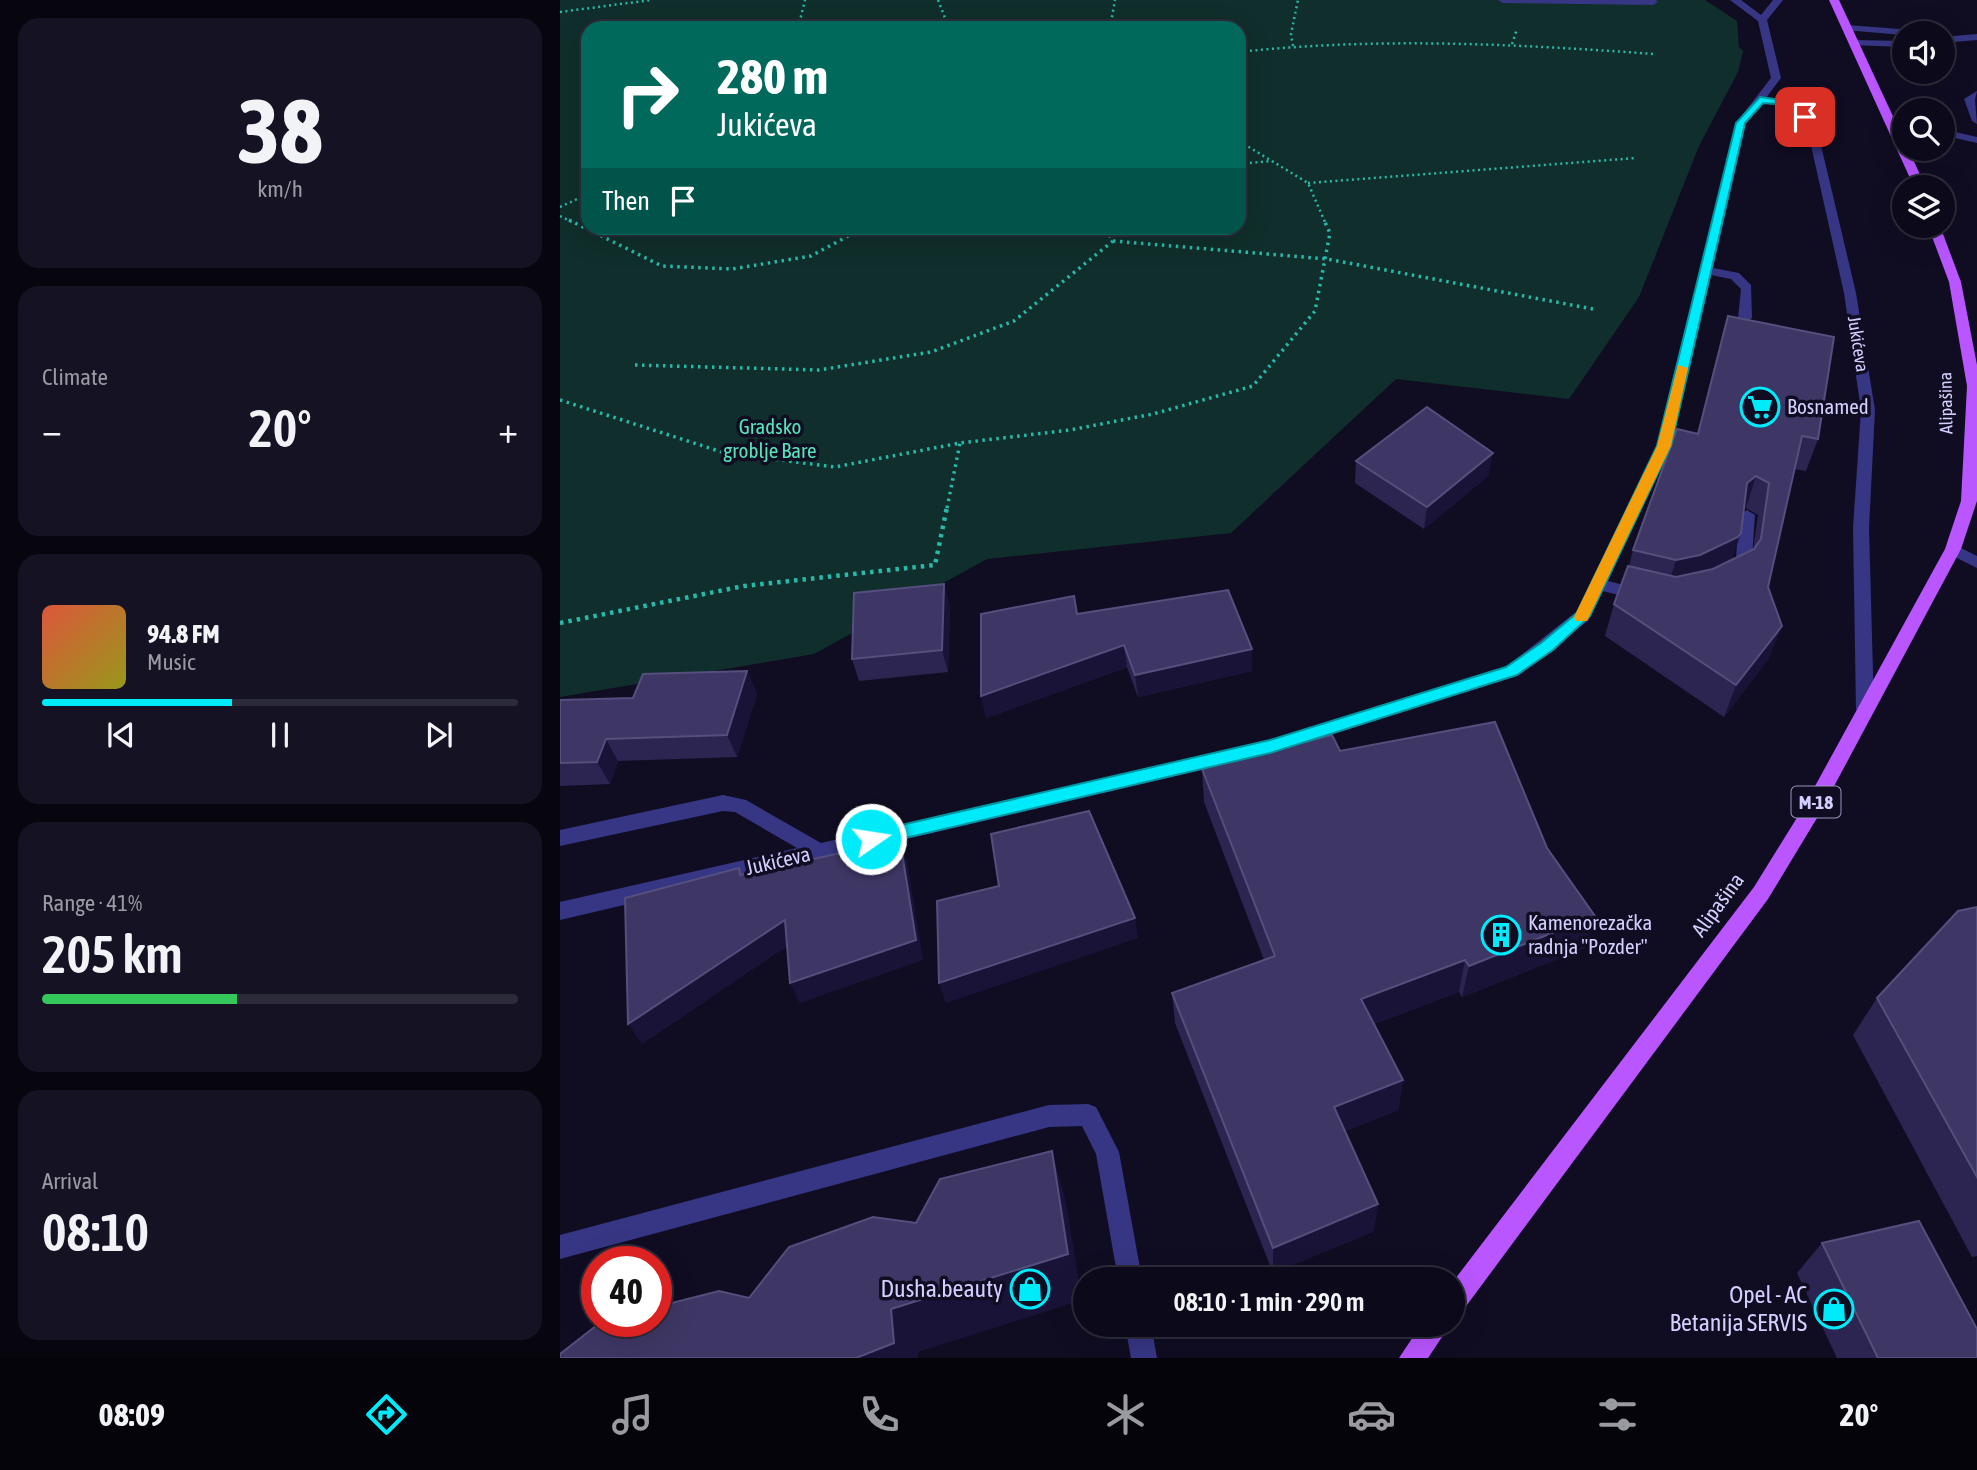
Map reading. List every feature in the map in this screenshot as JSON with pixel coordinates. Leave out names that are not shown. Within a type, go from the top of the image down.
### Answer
[{"type":"main road","points":[[1834,0],[1914,175]]},
{"type":"main road","name":"Alipašina","points":[[1465,1287],[1761,893],[1810,813],[1865,709],[1907,638],[1952,549],[1973,499],[1974,386],[1955,282],[1938,238]]},
{"type":"main road","points":[[1412,1358],[1428,1337]]},
{"type":"street","points":[[1503,0],[1654,2]]},
{"type":"street","points":[[1735,0],[1762,20],[1778,0]]},
{"type":"street","name":"Jukićeva","points":[[560,911],[1270,747],[1511,671],[1583,616],[1664,446],[1741,123],[1776,78],[1762,20]]},
{"type":"street","points":[[1847,28],[1892,31]]},
{"type":"street","points":[[1955,38],[1977,37]]},
{"type":"street","points":[[1854,43],[1892,44]]},
{"type":"street","points":[[1977,94],[1969,99],[1977,121]]},
{"type":"street","name":"Jukićeva","points":[[1760,100],[1779,102],[1805,117],[1815,141],[1850,293],[1868,411],[1861,528],[1865,709]]},
{"type":"street","points":[[1888,120],[1892,121]]},
{"type":"street","points":[[1955,135],[1977,140]]},
{"type":"street","points":[[1705,270],[1735,276],[1747,288],[1745,318]]},
{"type":"street","points":[[1725,580],[1735,575],[1741,566],[1747,515]]},
{"type":"street","points":[[1952,549],[1977,563]]},
{"type":"street","points":[[1598,584],[1653,598]]},
{"type":"street","points":[[560,838],[723,803],[739,805],[818,851]]},
{"type":"street","points":[[560,1247],[1049,1116],[1088,1115],[1107,1152],[1128,1267]]},
{"type":"street","points":[[1140,1337],[1144,1358]]},
{"type":"path","points":[[560,12],[651,0]]},
{"type":"path","points":[[800,21],[805,0]]},
{"type":"path","points":[[938,0],[946,21]]},
{"type":"path","points":[[1111,21],[1115,0]]},
{"type":"path","points":[[1293,46],[1291,34],[1298,0]]},
{"type":"path","points":[[1246,51],[1293,46],[1482,42],[1654,54]]},
{"type":"path","points":[[560,400],[725,453],[835,467],[960,443],[1070,430],[1153,414],[1254,386],[1315,311],[1330,233],[1308,183],[1246,145]]},
{"type":"path","points":[[1308,183],[1636,158]]},
{"type":"path","points":[[1246,163],[1272,160]]},
{"type":"path","points":[[560,207],[581,197]]},
{"type":"path","points":[[560,216],[581,226]]},
{"type":"path","points":[[599,235],[662,266],[732,269],[811,256],[850,235]]},
{"type":"path","points":[[1109,235],[1113,241]]},
{"type":"path","points":[[635,365],[819,370],[931,352],[1014,321],[1113,241],[1327,259],[1593,309]]},
{"type":"path","points":[[560,623],[744,586],[935,565],[960,443]]},
{"type":"green space","name":"Gradsko groblje Bare","points":[[560,0],[1705,0],[1737,21],[1739,47],[1743,51],[1738,72],[1699,146],[1639,297],[1569,399],[1396,379],[1231,533],[987,559],[814,654],[560,697]]},
{"type":"building","points":[[1728,316],[1834,337],[1818,439],[1802,436],[1768,587],[1782,626],[1736,685],[1614,604],[1628,566],[1676,577],[1713,569],[1754,549],[1761,539],[1769,483],[1756,476],[1747,483],[1741,533],[1738,537],[1700,555],[1676,560],[1633,550],[1677,429],[1698,434]]},
{"type":"building","points":[[1427,407],[1493,453],[1427,507],[1356,461]]},
{"type":"building","points":[[944,584],[942,650],[852,659],[854,593]]},
{"type":"building","points":[[1228,590],[1252,649],[1135,675],[1124,645],[981,696],[981,614],[1074,596],[1077,614]]},
{"type":"building","points":[[747,671],[727,735],[606,739],[597,762],[560,763],[560,700],[633,698],[643,674]]},
{"type":"building","points":[[1495,722],[1547,848],[1595,916],[1469,966],[1465,960],[1361,999],[1403,1080],[1334,1107],[1378,1204],[1273,1248],[1172,993],[1275,956],[1202,769],[1332,735],[1340,751]]},
{"type":"building","points":[[1089,811],[1135,918],[939,983],[937,901],[999,886],[991,834]]},
{"type":"building","points":[[900,840],[916,940],[790,983],[785,920],[628,1024],[625,898],[739,868],[740,875]]},
{"type":"building","points":[[1977,907],[1977,1177],[1877,998],[1958,911]]},
{"type":"building","points":[[1052,1151],[1068,1254],[891,1309],[894,1343],[856,1358],[560,1358],[560,1354],[582,1337],[672,1337],[672,1303],[719,1291],[749,1298],[789,1247],[873,1217],[916,1223],[940,1179]]},
{"type":"building","points":[[1919,1221],[1977,1329],[1977,1358],[1878,1358],[1822,1243]]},
{"type":"slow traffic","points":[[1582,617],[1664,446],[1682,368]]},
{"type":"place","name":"Bosnamed","points":[[1760,407]]},
{"type":"place","name":"Kamenorezačka radnja \"Pozder\"","points":[[1501,935]]},
{"type":"place","name":"Dusha.beauty","points":[[1030,1289]]},
{"type":"place","name":"Opel - AC Betanija SERVIS","points":[[1834,1309]]},
{"type":"route","points":[[871,839],[1270,747],[1511,671],[1547,646],[1583,616],[1664,446],[1721,196],[1741,123],[1760,100],[1779,102],[1805,117]]}]
